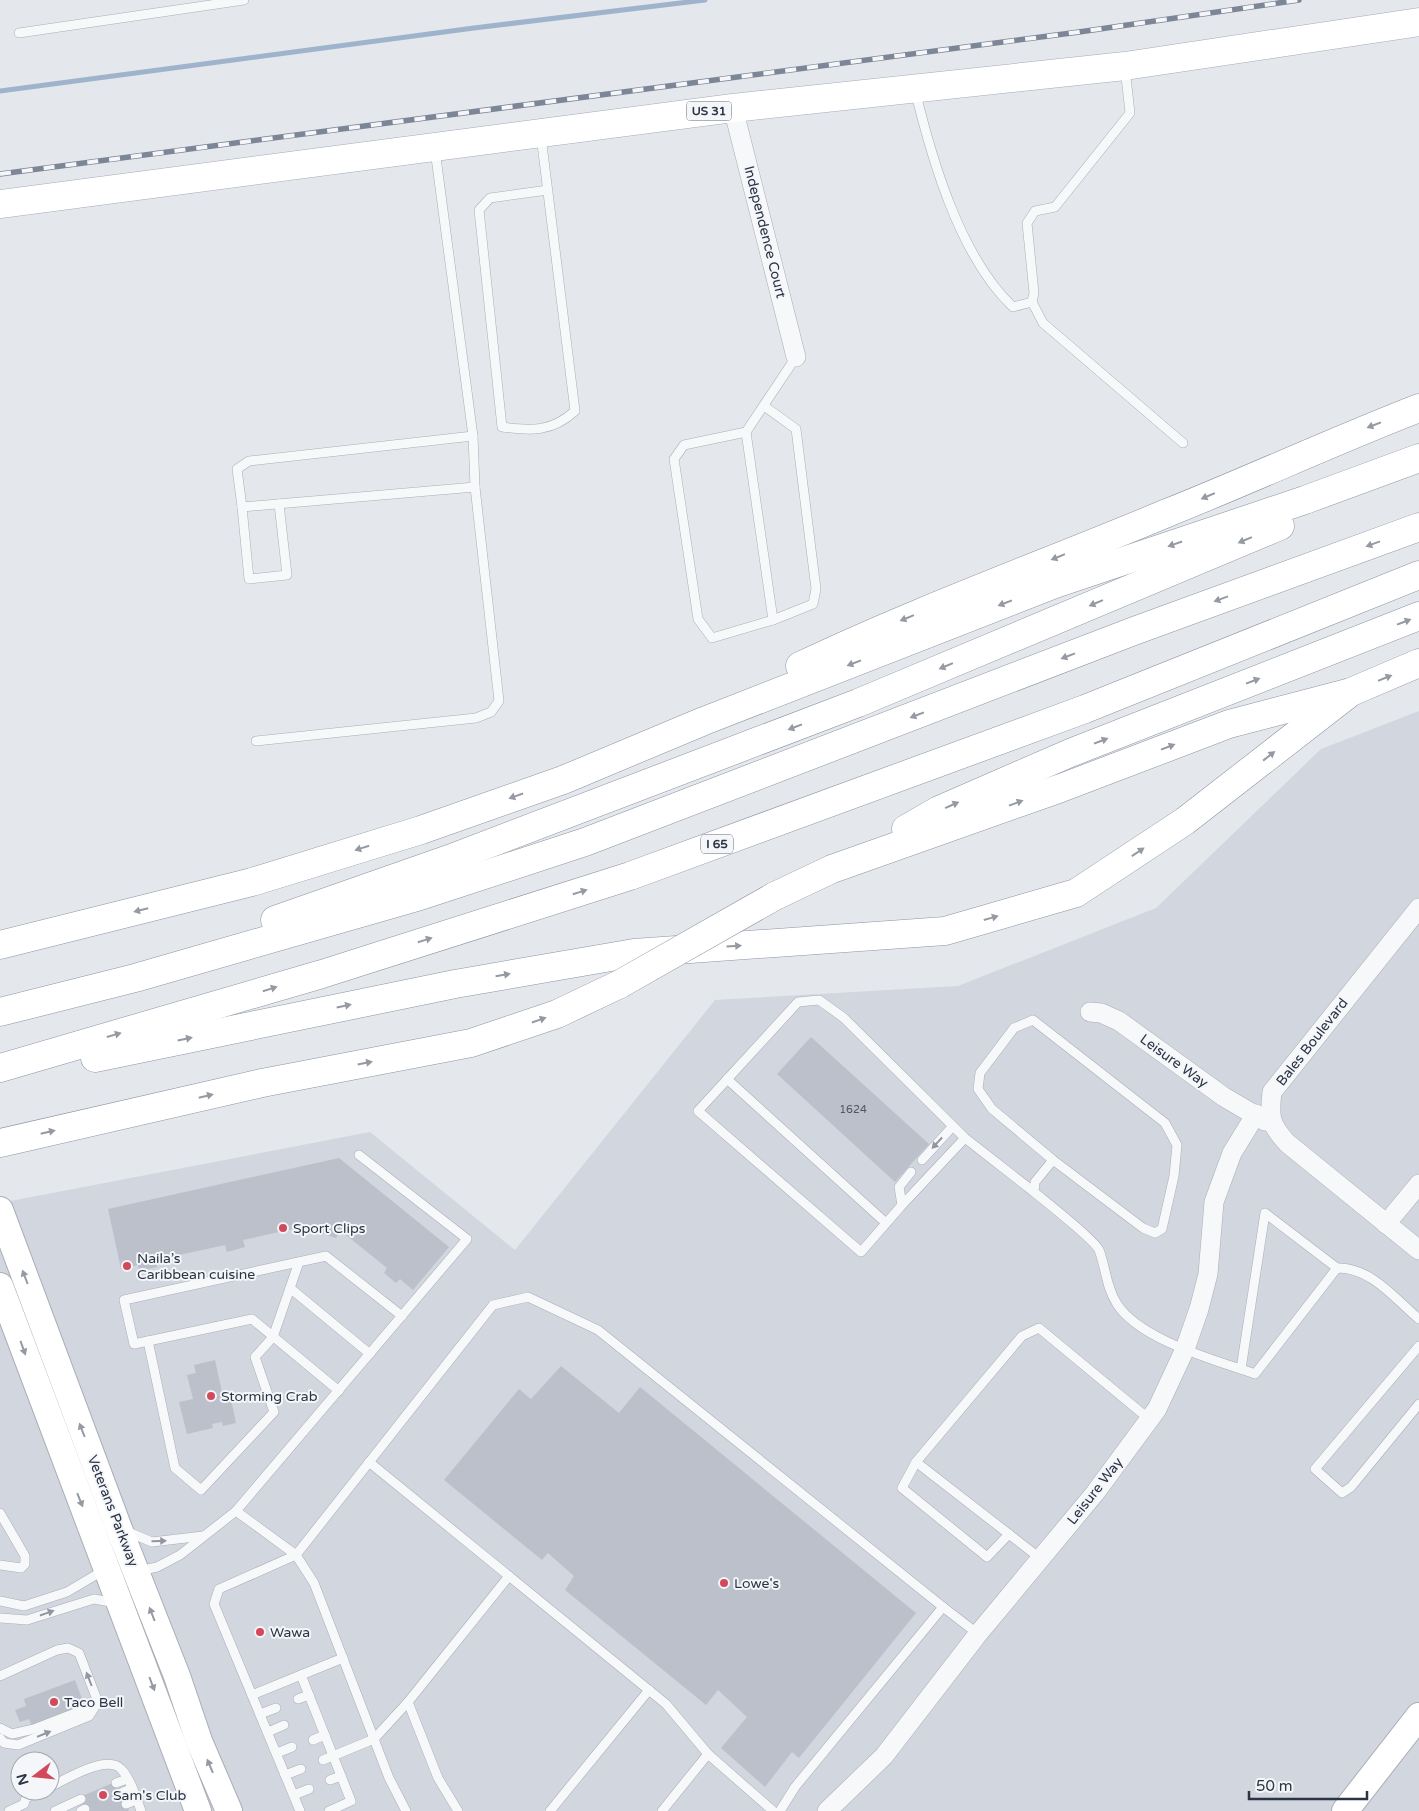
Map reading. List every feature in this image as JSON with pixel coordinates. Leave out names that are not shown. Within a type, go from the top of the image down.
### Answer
[{"type":"main road","name":"US 31","points":[[0,204],[733,108],[1124,66],[1419,22]]},
{"type":"main road","points":[[562,780],[869,633],[1168,513],[1341,438],[1419,408]]},
{"type":"main road","points":[[0,945],[252,882],[421,830],[562,780],[704,721],[1055,584],[1305,500],[1419,458]]},
{"type":"main road","points":[[53,999],[449,859],[858,703],[1419,466]]},
{"type":"main road","points":[[0,1012],[135,978],[420,896],[585,842],[1134,631],[1419,527]]},
{"type":"main road","name":"I 65","points":[[0,1068],[322,974],[630,876],[1085,709],[1419,575]]},
{"type":"main road","points":[[0,1143],[262,1083],[471,1043],[557,1014],[620,984],[775,896],[832,869],[939,810],[1070,753],[1419,616]]},
{"type":"main road","points":[[832,869],[1061,788],[1230,724],[1351,692],[1419,663]]},
{"type":"main road","points":[[0,1078],[464,982],[634,953],[945,931],[1076,894],[1185,821],[1351,692]]},
{"type":"main road","name":"Veterans Parkway","points":[[0,1210],[118,1526],[177,1676],[199,1740],[229,1811]]},
{"type":"main road","name":"Veterans Parkway","points":[[0,1286],[122,1604],[198,1811]]},
{"type":"main road","points":[[1345,1811],[1419,1716]]},
{"type":"street","name":"Independence Court","points":[[733,108],[796,357]]},
{"type":"street","name":"Bales Boulevard","points":[[1274,1128],[1269,1112],[1272,1092],[1419,908]]},
{"type":"street","name":"Leisure Way","points":[[1090,1012],[1101,1013],[1118,1021],[1224,1097],[1256,1114],[1274,1128]]},
{"type":"street","name":"Leisure Way","points":[[827,1811],[884,1756],[978,1634],[1095,1494],[1157,1409],[1185,1349],[1208,1274],[1214,1202],[1232,1153],[1256,1114]]},
{"type":"street","points":[[1274,1128],[1287,1143],[1419,1250]]},
{"type":"street","points":[[1386,1224],[1419,1184]]},
{"type":"lane","points":[[19,33],[244,0]]},
{"type":"lane","points":[[1124,66],[1130,114],[1055,207],[1035,211],[1027,223],[1034,293],[1032,302],[1043,323],[1184,443]]},
{"type":"lane","points":[[914,88],[927,140],[961,229],[977,264],[997,292],[1013,307],[1032,302]]},
{"type":"lane","points":[[541,133],[548,190],[575,411],[561,424],[530,430],[502,427],[479,210],[490,198],[548,190]]},
{"type":"lane","points":[[256,741],[476,718],[491,712],[499,701],[475,487],[472,436],[434,147]]},
{"type":"lane","points":[[773,620],[746,432],[796,357]]},
{"type":"lane","points":[[746,432],[684,445],[674,459],[698,619],[712,638],[773,620],[813,604],[816,589],[796,429],[764,406]]},
{"type":"lane","points":[[279,504],[286,575],[249,579],[237,468],[249,460],[472,436]]},
{"type":"lane","points":[[242,507],[475,487]]},
{"type":"lane","points":[[965,1138],[902,1204],[861,1252],[698,1111],[798,1002],[819,1000],[844,1018],[920,1091],[965,1138],[1034,1192],[1098,1249],[1105,1278],[1117,1305],[1143,1330],[1185,1349],[1254,1374],[1337,1268]]},
{"type":"lane","points":[[1033,1020],[1165,1123],[1177,1145],[1174,1176],[1162,1229],[1155,1233],[1143,1228],[1053,1160],[992,1109],[978,1089],[980,1073],[1014,1028],[1033,1020]]},
{"type":"lane","points":[[728,1078],[886,1223]]},
{"type":"lane","points":[[922,1160],[953,1126]]},
{"type":"lane","points":[[136,1572],[157,1567],[180,1555],[203,1536],[219,1527],[236,1511],[467,1239],[359,1155]]},
{"type":"lane","points":[[1034,1192],[1035,1182],[1053,1160]]},
{"type":"lane","points":[[902,1204],[899,1187],[911,1172]]},
{"type":"lane","points":[[1241,1369],[1266,1213],[1337,1268],[1351,1268],[1365,1273],[1419,1319]]},
{"type":"lane","points":[[338,1391],[252,1319],[134,1344],[124,1300],[326,1256],[402,1316]]},
{"type":"lane","points":[[148,1341],[176,1468],[201,1490],[274,1412],[255,1357],[273,1337],[299,1262]]},
{"type":"lane","points":[[290,1288],[370,1354]]},
{"type":"lane","points":[[300,1811],[214,1604],[219,1589],[296,1555],[493,1304],[528,1297],[598,1330],[978,1634]]},
{"type":"lane","points":[[1008,1534],[987,1557],[902,1488],[916,1462],[1022,1336],[1038,1328],[1149,1419]]},
{"type":"lane","points":[[1419,1346],[1315,1469],[1342,1493],[1351,1487],[1419,1404]]},
{"type":"lane","points":[[369,1462],[666,1704],[708,1754],[773,1811]]},
{"type":"lane","points":[[916,1462],[1041,1559]]},
{"type":"lane","points":[[236,1511],[296,1555],[314,1583],[389,1778],[406,1811]]},
{"type":"lane","points":[[0,1513],[25,1556],[25,1564],[21,1568],[0,1564]]},
{"type":"lane","points":[[118,1526],[152,1542],[203,1536]]},
{"type":"lane","points":[[0,1601],[24,1606],[67,1592],[107,1569]]},
{"type":"lane","points":[[323,1760],[374,1739],[408,1702],[509,1576]]},
{"type":"lane","points":[[0,1618],[27,1620],[94,1599],[122,1604]]},
{"type":"lane","points":[[780,1811],[795,1787],[943,1607]]},
{"type":"lane","points":[[0,1676],[57,1650],[68,1648],[79,1653],[96,1697],[96,1705],[89,1716],[18,1745],[4,1743],[0,1738]]},
{"type":"lane","points":[[252,1695],[343,1658]]},
{"type":"lane","points":[[301,1675],[351,1801],[329,1811]]},
{"type":"lane","points":[[550,1811],[649,1690]]},
{"type":"lane","points":[[298,1699],[309,1695]]},
{"type":"lane","points":[[408,1702],[438,1778],[458,1811]]},
{"type":"lane","points":[[0,1728],[12,1734],[34,1728],[96,1705]]},
{"type":"lane","points":[[260,1714],[276,1708]]},
{"type":"lane","points":[[306,1716],[316,1712]]},
{"type":"lane","points":[[268,1732],[284,1725]]},
{"type":"lane","points":[[313,1740],[325,1735]]},
{"type":"lane","points":[[277,1753],[292,1747]]},
{"type":"lane","points":[[662,1811],[708,1754]]},
{"type":"lane","points":[[60,1783],[105,1763],[113,1763],[121,1769],[127,1778],[141,1811]]},
{"type":"lane","points":[[285,1775],[301,1769]]},
{"type":"lane","points":[[330,1780],[341,1776]]},
{"type":"lane","points":[[116,1783],[127,1778]]},
{"type":"lane","points":[[121,1793],[132,1788]]},
{"type":"lane","points":[[294,1795],[309,1789]]},
{"type":"lane","points":[[55,1811],[81,1799]]},
{"type":"lane","points":[[126,1804],[136,1800]]},
{"type":"lane","points":[[10,1811],[25,1808]]},
{"type":"shaded area","points":[[1419,711],[1419,1811],[0,1811],[0,1203],[370,1132],[515,1250],[715,1000],[958,986],[1156,908],[1321,749]]},
{"type":"building","points":[[811,1037],[929,1144],[895,1182],[777,1074]]},
{"type":"building","points":[[339,1158],[449,1247],[413,1290],[400,1279],[396,1283],[384,1273],[387,1268],[341,1231],[336,1238],[318,1232],[316,1224],[243,1240],[245,1247],[227,1252],[225,1245],[156,1260],[157,1267],[139,1271],[138,1265],[121,1269],[108,1209]]},
{"type":"building","name":"Storming Crab","points":[[215,1360],[222,1392],[229,1390],[236,1423],[223,1426],[222,1422],[212,1424],[213,1428],[187,1434],[179,1402],[193,1399],[187,1375],[196,1373],[194,1365]]},
{"type":"building","name":"Lowe's","points":[[561,1366],[619,1413],[640,1387],[916,1613],[799,1758],[792,1752],[765,1787],[721,1748],[747,1717],[718,1690],[706,1705],[565,1590],[574,1576],[548,1553],[542,1560],[444,1480],[519,1389],[531,1399]]},
{"type":"building","name":"Taco Bell","points":[[75,1680],[85,1707],[32,1726],[29,1719],[20,1722],[15,1710],[26,1706],[24,1699]]},
{"type":"building","name":"Sam's Club","points":[[115,1782],[129,1811],[86,1811],[80,1797]]},
{"type":"waterway","points":[[0,91],[474,28],[705,0]]},
{"type":"railway","points":[[0,174],[1079,32],[1299,0]]},
{"type":"place","name":"Sport Clips","points":[[283,1228]]},
{"type":"place","name":"Naila’s Caribbean cuisine","points":[[127,1266]]},
{"type":"place","name":"Storming Crab","points":[[211,1396]]},
{"type":"place","name":"Lowe's","points":[[724,1583]]},
{"type":"place","name":"Wawa","points":[[260,1632]]},
{"type":"place","name":"Taco Bell","points":[[54,1702]]},
{"type":"place","name":"Sam's Club","points":[[103,1795]]}]
